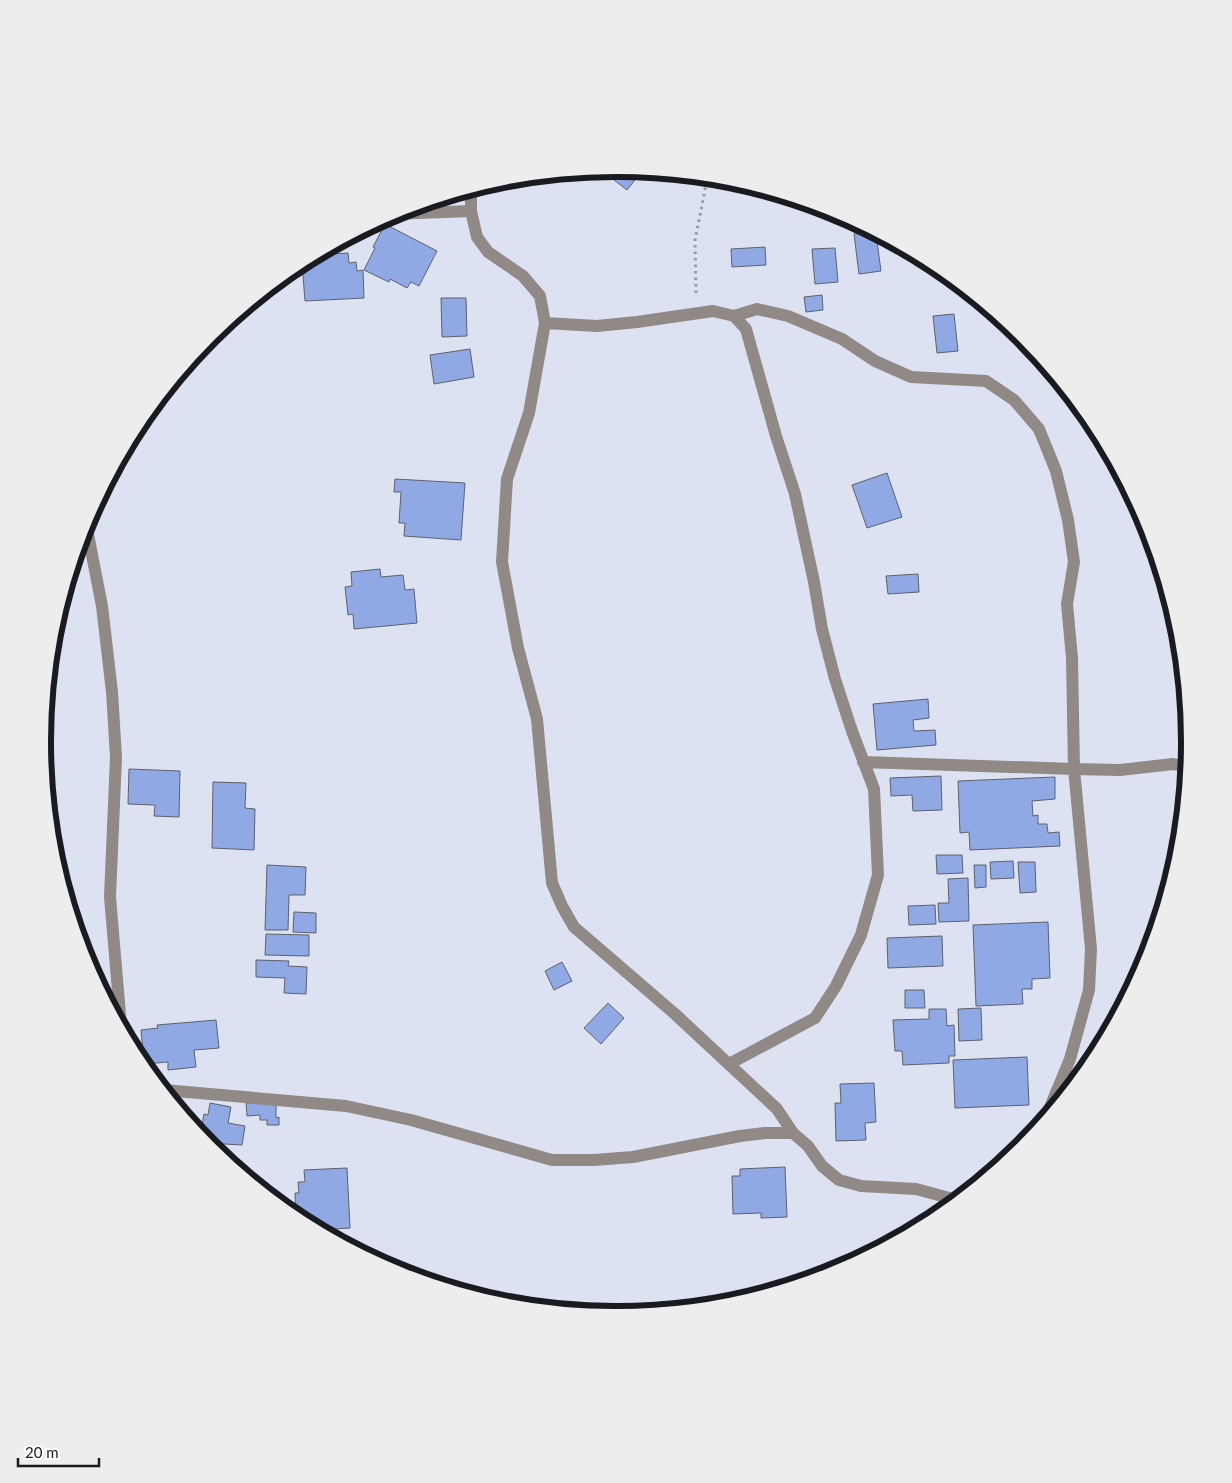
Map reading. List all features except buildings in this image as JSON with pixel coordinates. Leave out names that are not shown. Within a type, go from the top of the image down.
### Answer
[{"type":"street","points":[[471,196],[471,211],[477,237],[488,252],[523,276],[540,296],[545,323],[529,413],[508,479],[502,562],[518,648],[537,719],[552,883],[562,906],[574,927],[675,1014],[778,1109],[792,1133],[808,1146],[822,1166],[839,1180],[861,1186],[916,1189],[949,1198]]},
{"type":"street","points":[[418,213],[471,211]]},
{"type":"street","points":[[545,323],[596,326],[713,311],[734,316],[757,309],[788,316],[842,339],[876,361],[910,377],[986,381],[1014,400],[1038,429],[1056,471],[1068,520],[1074,562],[1067,604],[1072,658],[1074,769],[1091,948],[1089,990],[1070,1059],[1054,1098]]},
{"type":"street","points":[[729,1064],[815,1018],[836,986],[861,935],[878,875],[874,789],[835,678],[822,629],[795,494],[776,436],[746,329],[734,316]]},
{"type":"street","points":[[89,539],[102,606],[112,692],[116,757],[110,896],[120,1011]]},
{"type":"street","points":[[863,762],[1120,770],[1173,764],[1180,766]]},
{"type":"street","points":[[173,1091],[346,1106],[410,1120],[552,1160],[594,1160],[633,1157],[740,1136],[765,1133],[792,1133]]},
{"type":"path","points":[[697,313],[695,240],[705,185]]}]
